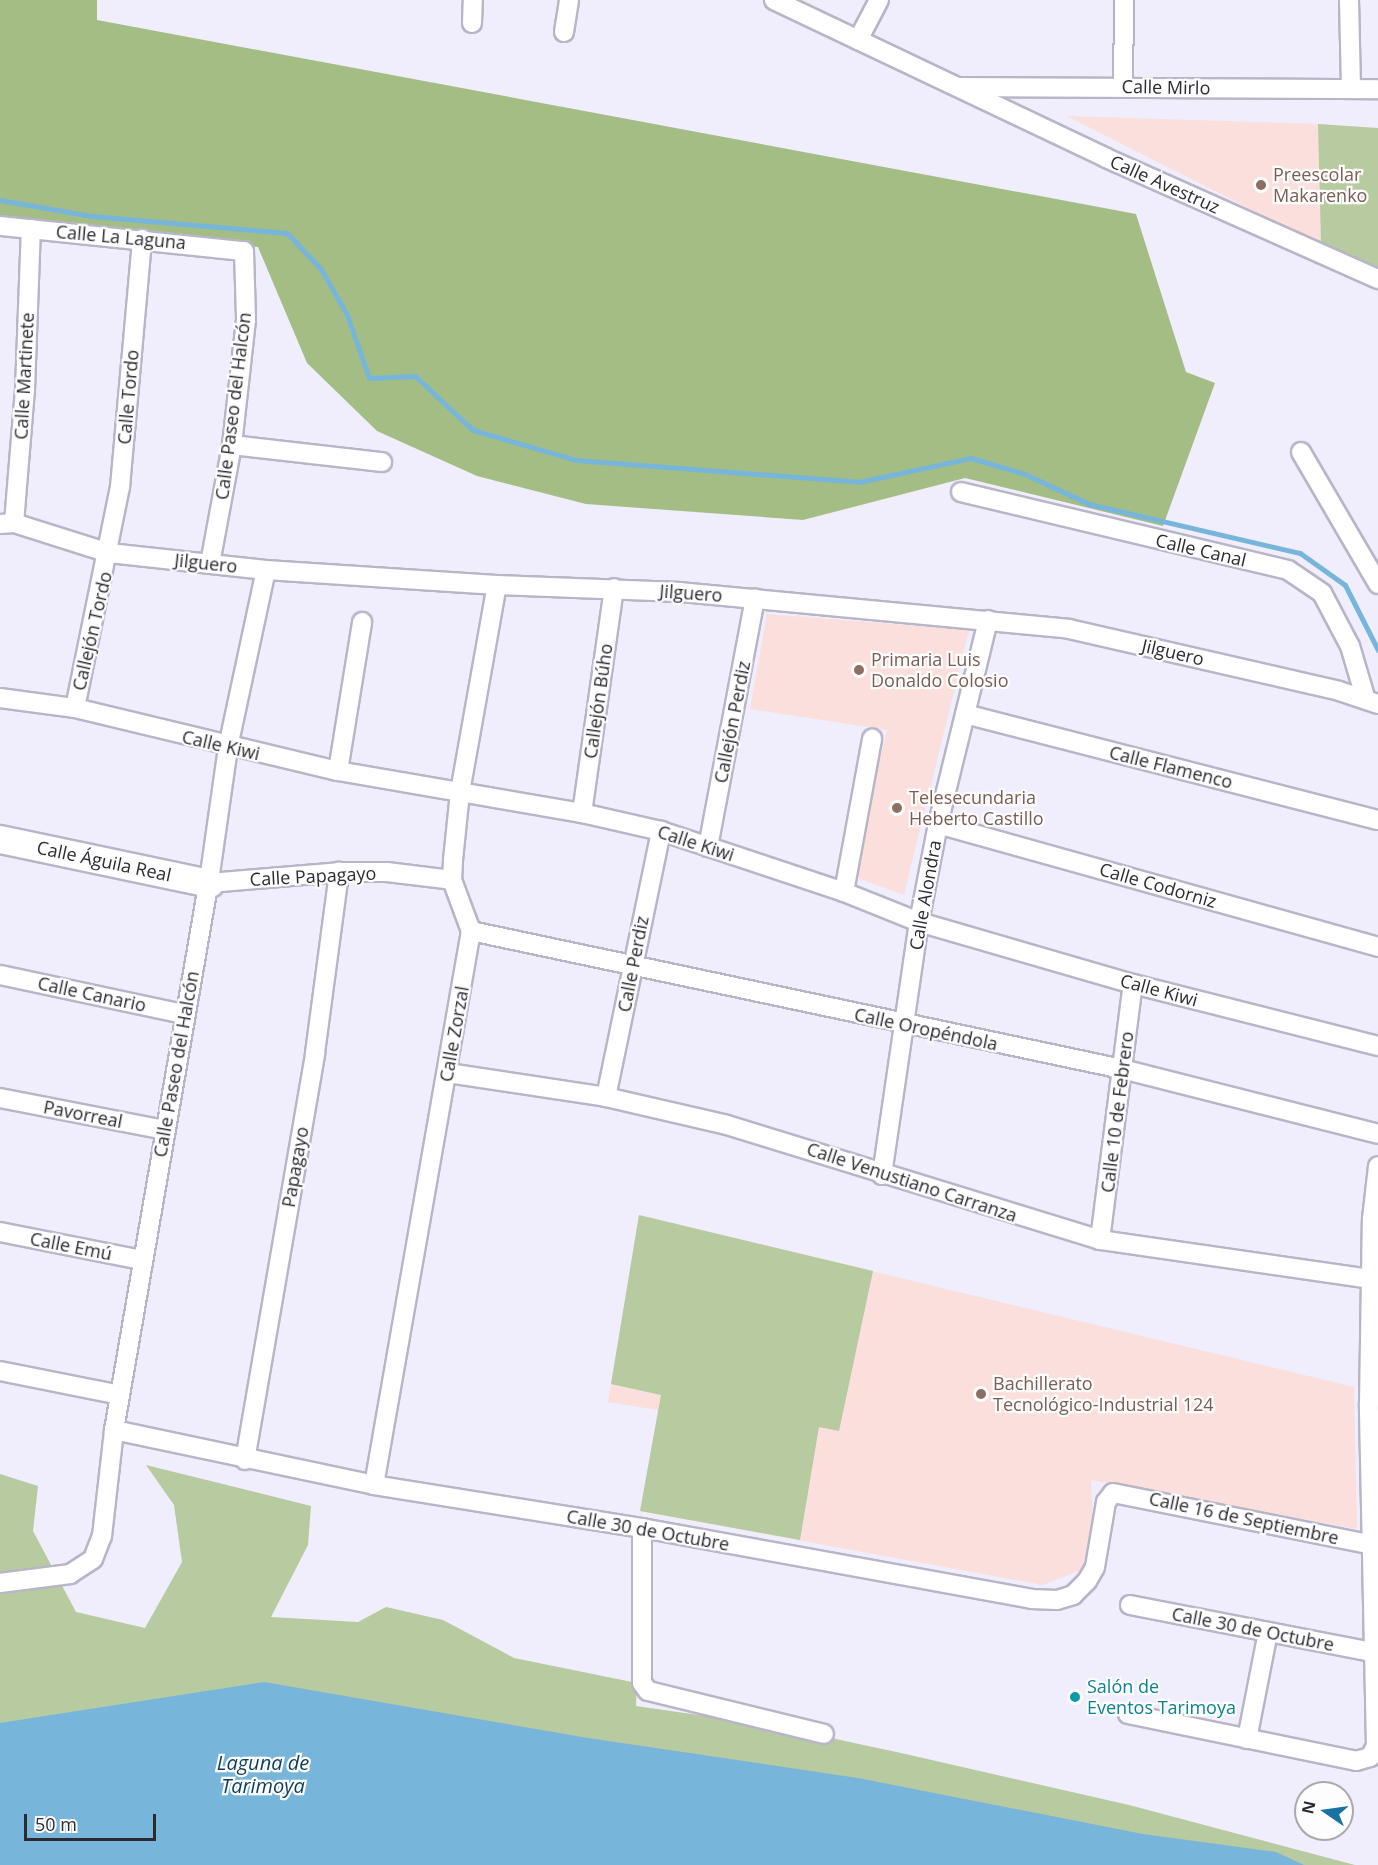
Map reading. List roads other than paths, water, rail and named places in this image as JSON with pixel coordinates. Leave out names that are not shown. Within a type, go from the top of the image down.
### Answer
[{"type":"street","points":[[472,0],[472,23]]},
{"type":"street","points":[[564,32],[569,0]]},
{"type":"street","name":"Calle Avestruz","points":[[774,0],[954,87],[1378,279]]},
{"type":"street","points":[[858,40],[879,0]]},
{"type":"street","points":[[1123,87],[1124,0]]},
{"type":"street","points":[[1349,0],[1351,89]]},
{"type":"street","name":"Calle Mirlo","points":[[954,87],[1378,89]]},
{"type":"street","name":"Calle La Laguna","points":[[0,226],[243,249]]},
{"type":"street","name":"Calle Martinete","points":[[5,525],[25,390],[32,229]]},
{"type":"street","name":"Calle Tordo","points":[[110,554],[120,487],[142,239]]},
{"type":"street","name":"Calle Paseo del Halcón","points":[[210,564],[232,445],[246,320],[243,249]]},
{"type":"street","points":[[232,445],[382,462]]},
{"type":"street","points":[[1301,452],[1378,584]]},
{"type":"street","name":"Calle Canal","points":[[961,492],[1288,570],[1322,593],[1350,646],[1372,702]]},
{"type":"street","name":"Jilguero","points":[[5,525],[110,554],[266,570],[497,585],[614,588],[755,598],[1069,629],[1372,702]]},
{"type":"street","name":"Callejón Tordo","points":[[75,708],[110,554]]},
{"type":"street","name":"Calle Paseo del Halcón","points":[[0,1583],[70,1574],[93,1559],[102,1536],[114,1430],[184,1014],[209,883],[228,747],[266,570]]},
{"type":"street","name":"Calle Zorzal","points":[[374,1485],[471,932],[452,880],[460,792],[497,585]]},
{"type":"street","name":"Callejón Búho","points":[[582,813],[614,588]]},
{"type":"street","name":"Callejón Perdiz","points":[[708,847],[755,598]]},
{"type":"street","name":"Calle Alondra","points":[[882,1175],[919,922],[938,824],[988,620]]},
{"type":"street","points":[[338,771],[362,622]]},
{"type":"street","name":"Calle Kiwi","points":[[0,698],[75,708],[228,747],[338,771],[582,813],[661,831],[844,892],[919,922],[1133,984],[1378,1046]]},
{"type":"street","name":"Calle Flamenco","points":[[965,714],[1378,820]]},
{"type":"street","points":[[844,892],[872,739]]},
{"type":"street","name":"Calle Codorniz","points":[[938,824],[1378,947]]},
{"type":"street","name":"Calle Perdiz","points":[[606,1097],[661,831]]},
{"type":"street","name":"Calle Águila Real","points":[[0,839],[209,883]]},
{"type":"street","name":"Calle Papagayo","points":[[209,883],[339,872],[387,872],[452,880]]},
{"type":"street","name":"Papagayo","points":[[245,1460],[315,1053],[339,872]]},
{"type":"street","name":"Calle Oropéndola","points":[[471,932],[632,968],[1122,1070],[1378,1134]]},
{"type":"street","name":"Calle Canario","points":[[0,975],[184,1014]]},
{"type":"street","name":"Calle 10 de Febrero","points":[[1100,1240],[1133,984]]},
{"type":"street","name":"Calle Venustiano Carranza","points":[[448,1073],[606,1097],[727,1125],[882,1175],[1100,1240],[1374,1279]]},
{"type":"street","name":"Pavorreal","points":[[0,1098],[165,1130]]},
{"type":"street","points":[[1128,1714],[1356,1761],[1370,1757],[1376,1746],[1376,1545],[1369,1404],[1378,1166]]},
{"type":"street","name":"Calle Emú","points":[[0,1232],[142,1260]]},
{"type":"street","points":[[0,1371],[120,1395]]},
{"type":"street","name":"Calle 30 de Octubre","points":[[114,1430],[245,1460],[374,1485],[642,1528],[1031,1599],[1057,1600],[1072,1595],[1095,1567],[1110,1494]]},
{"type":"street","name":"Calle 16 de Septiembre","points":[[1110,1494],[1376,1545]]},
{"type":"street","points":[[642,1528],[645,1687],[653,1694],[824,1734]]},
{"type":"street","name":"Calle 30 de Octubre","points":[[1130,1605],[1376,1653]]},
{"type":"street","points":[[1246,1739],[1268,1632]]},
{"type":"water","name":"Laguna de Tarimoya","points":[[264,1682],[588,1738],[858,1778],[1143,1834],[1276,1852],[1304,1865],[0,1865],[0,1723]]},
{"type":"waterway","points":[[0,200],[92,216],[287,233],[321,269],[347,315],[369,378],[415,376],[473,430],[576,460],[859,482],[971,458],[1025,474],[1089,504],[1300,553],[1345,585],[1378,650]]},
{"type":"place","name":"Preescolar Makarenko","points":[[1261,185]]},
{"type":"place","name":"Primaria Luis Donaldo Colosio","points":[[859,670]]},
{"type":"place","name":"Telesecundaria Heberto Castillo","points":[[897,808]]},
{"type":"place","name":"Bachillerato Tecnológico-Industrial 124","points":[[981,1394]]},
{"type":"place","name":"Salón de Eventos Tarimoya","points":[[1075,1697]]}]
